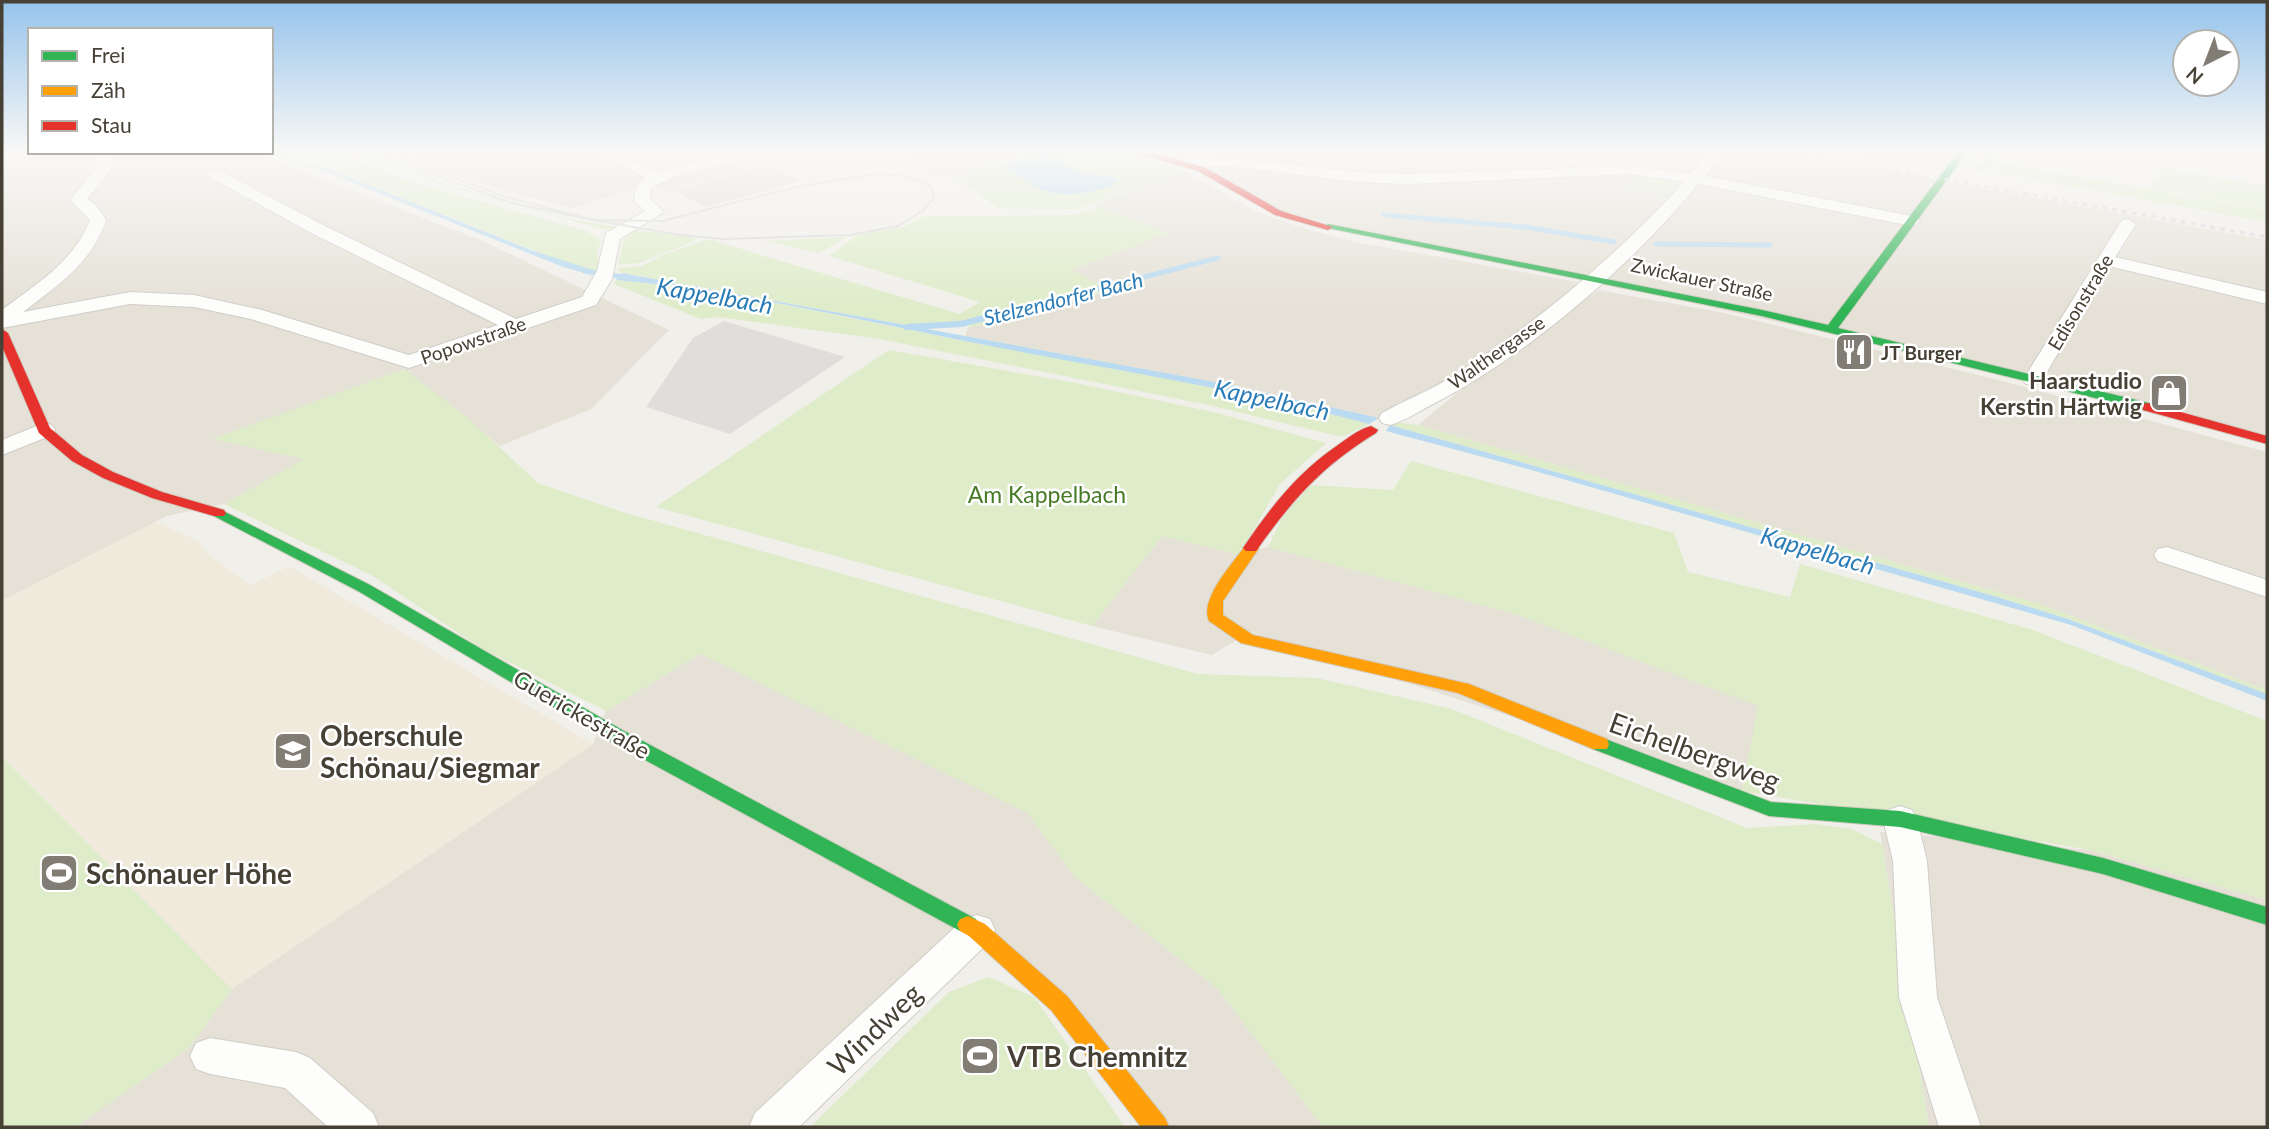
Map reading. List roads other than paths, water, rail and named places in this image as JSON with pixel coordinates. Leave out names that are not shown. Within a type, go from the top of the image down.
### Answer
[{"type":"street","points":[[2,321],[81,255],[96,234],[98,220],[91,209],[83,204]]},
{"type":"street","points":[[270,204],[513,325]]},
{"type":"street","name":"Popowstraße","points":[[2,321],[130,298],[194,301],[255,314],[409,362],[589,301],[606,276],[612,237],[656,212],[645,204]]},
{"type":"street","name":"Zwickauer Straße","points":[[1262,204],[1278,213],[1313,224],[1598,279],[1831,329],[2267,440]]},
{"type":"street","name":"Walthergasse","points":[[1390,418],[1464,379],[1598,279],[1672,204]]},
{"type":"street","points":[[1823,204],[1912,221]]},
{"type":"street","points":[[1831,329],[1925,204]]},
{"type":"street","name":"Edisonstraße","points":[[2033,380],[2128,224]]},
{"type":"street","points":[[2104,260],[2267,298]]},
{"type":"street","name":"Guerickestraße","points":[[2,333],[44,430],[77,458],[108,475],[157,495],[216,511],[364,588],[617,736],[977,930],[1059,1003],[1156,1127]]},
{"type":"street","points":[[2,447],[44,430]]},
{"type":"street","name":"Eichelbergweg","points":[[1371,430],[1313,469],[1286,496],[1216,601],[1215,617],[1247,639],[1463,688],[1668,772],[1769,809],[1900,819],[2103,866],[2267,916]]},
{"type":"street","points":[[2167,555],[2267,589]]},
{"type":"street","points":[[1900,819],[1910,861],[1918,997],[1960,1127]]},
{"type":"street","name":"Windweg","points":[[770,1127],[977,930]]},
{"type":"street","points":[[210,1056],[296,1070],[358,1127]]},
{"type":"water","points":[[405,204],[415,204],[531,250],[596,271],[592,275],[563,267]]},
{"type":"water","points":[[622,273],[1231,385],[1379,418],[1369,424],[1222,390],[796,307],[705,291],[616,280]]},
{"type":"water","points":[[1390,425],[2068,619],[2267,694],[2267,701],[2071,625],[1528,469],[1386,431]]},
{"type":"waterway","name":"Stelzendorfer Bach","points":[[1384,215],[1524,227],[1614,242]]},
{"type":"waterway","name":"Stelzendorfer Bach","points":[[1656,244],[1770,245]]},
{"type":"waterway","name":"Stelzendorfer Bach","points":[[1023,308],[1218,258]]},
{"type":"waterway","name":"Kappelbach","points":[[584,271],[630,278]]},
{"type":"waterway","name":"Stelzendorfer Bach","points":[[907,327],[961,324],[1030,306]]},
{"type":"tram line","points":[[515,204],[593,220]]},
{"type":"tram line","points":[[531,204],[593,220]]},
{"type":"tram line","points":[[593,220],[662,221],[731,204]]},
{"type":"tram line","points":[[593,220],[680,235],[724,239],[851,235],[898,226],[924,210],[929,204]]},
{"type":"railway","points":[[2081,204],[2267,237]]},
{"type":"place","name":"JT Burger","points":[[1854,352]]},
{"type":"place","name":"Haarstudio Kerstin Härtwig","points":[[2169,393]]},
{"type":"place","name":"Oberschule Schönau/Siegmar","points":[[293,751]]},
{"type":"place","name":"Schönauer Höhe","points":[[59,873]]},
{"type":"place","name":"VTB Chemnitz","points":[[980,1056]]},
{"type":"park label","name":"Am Kappelbach","points":[[1047,494]]}]
